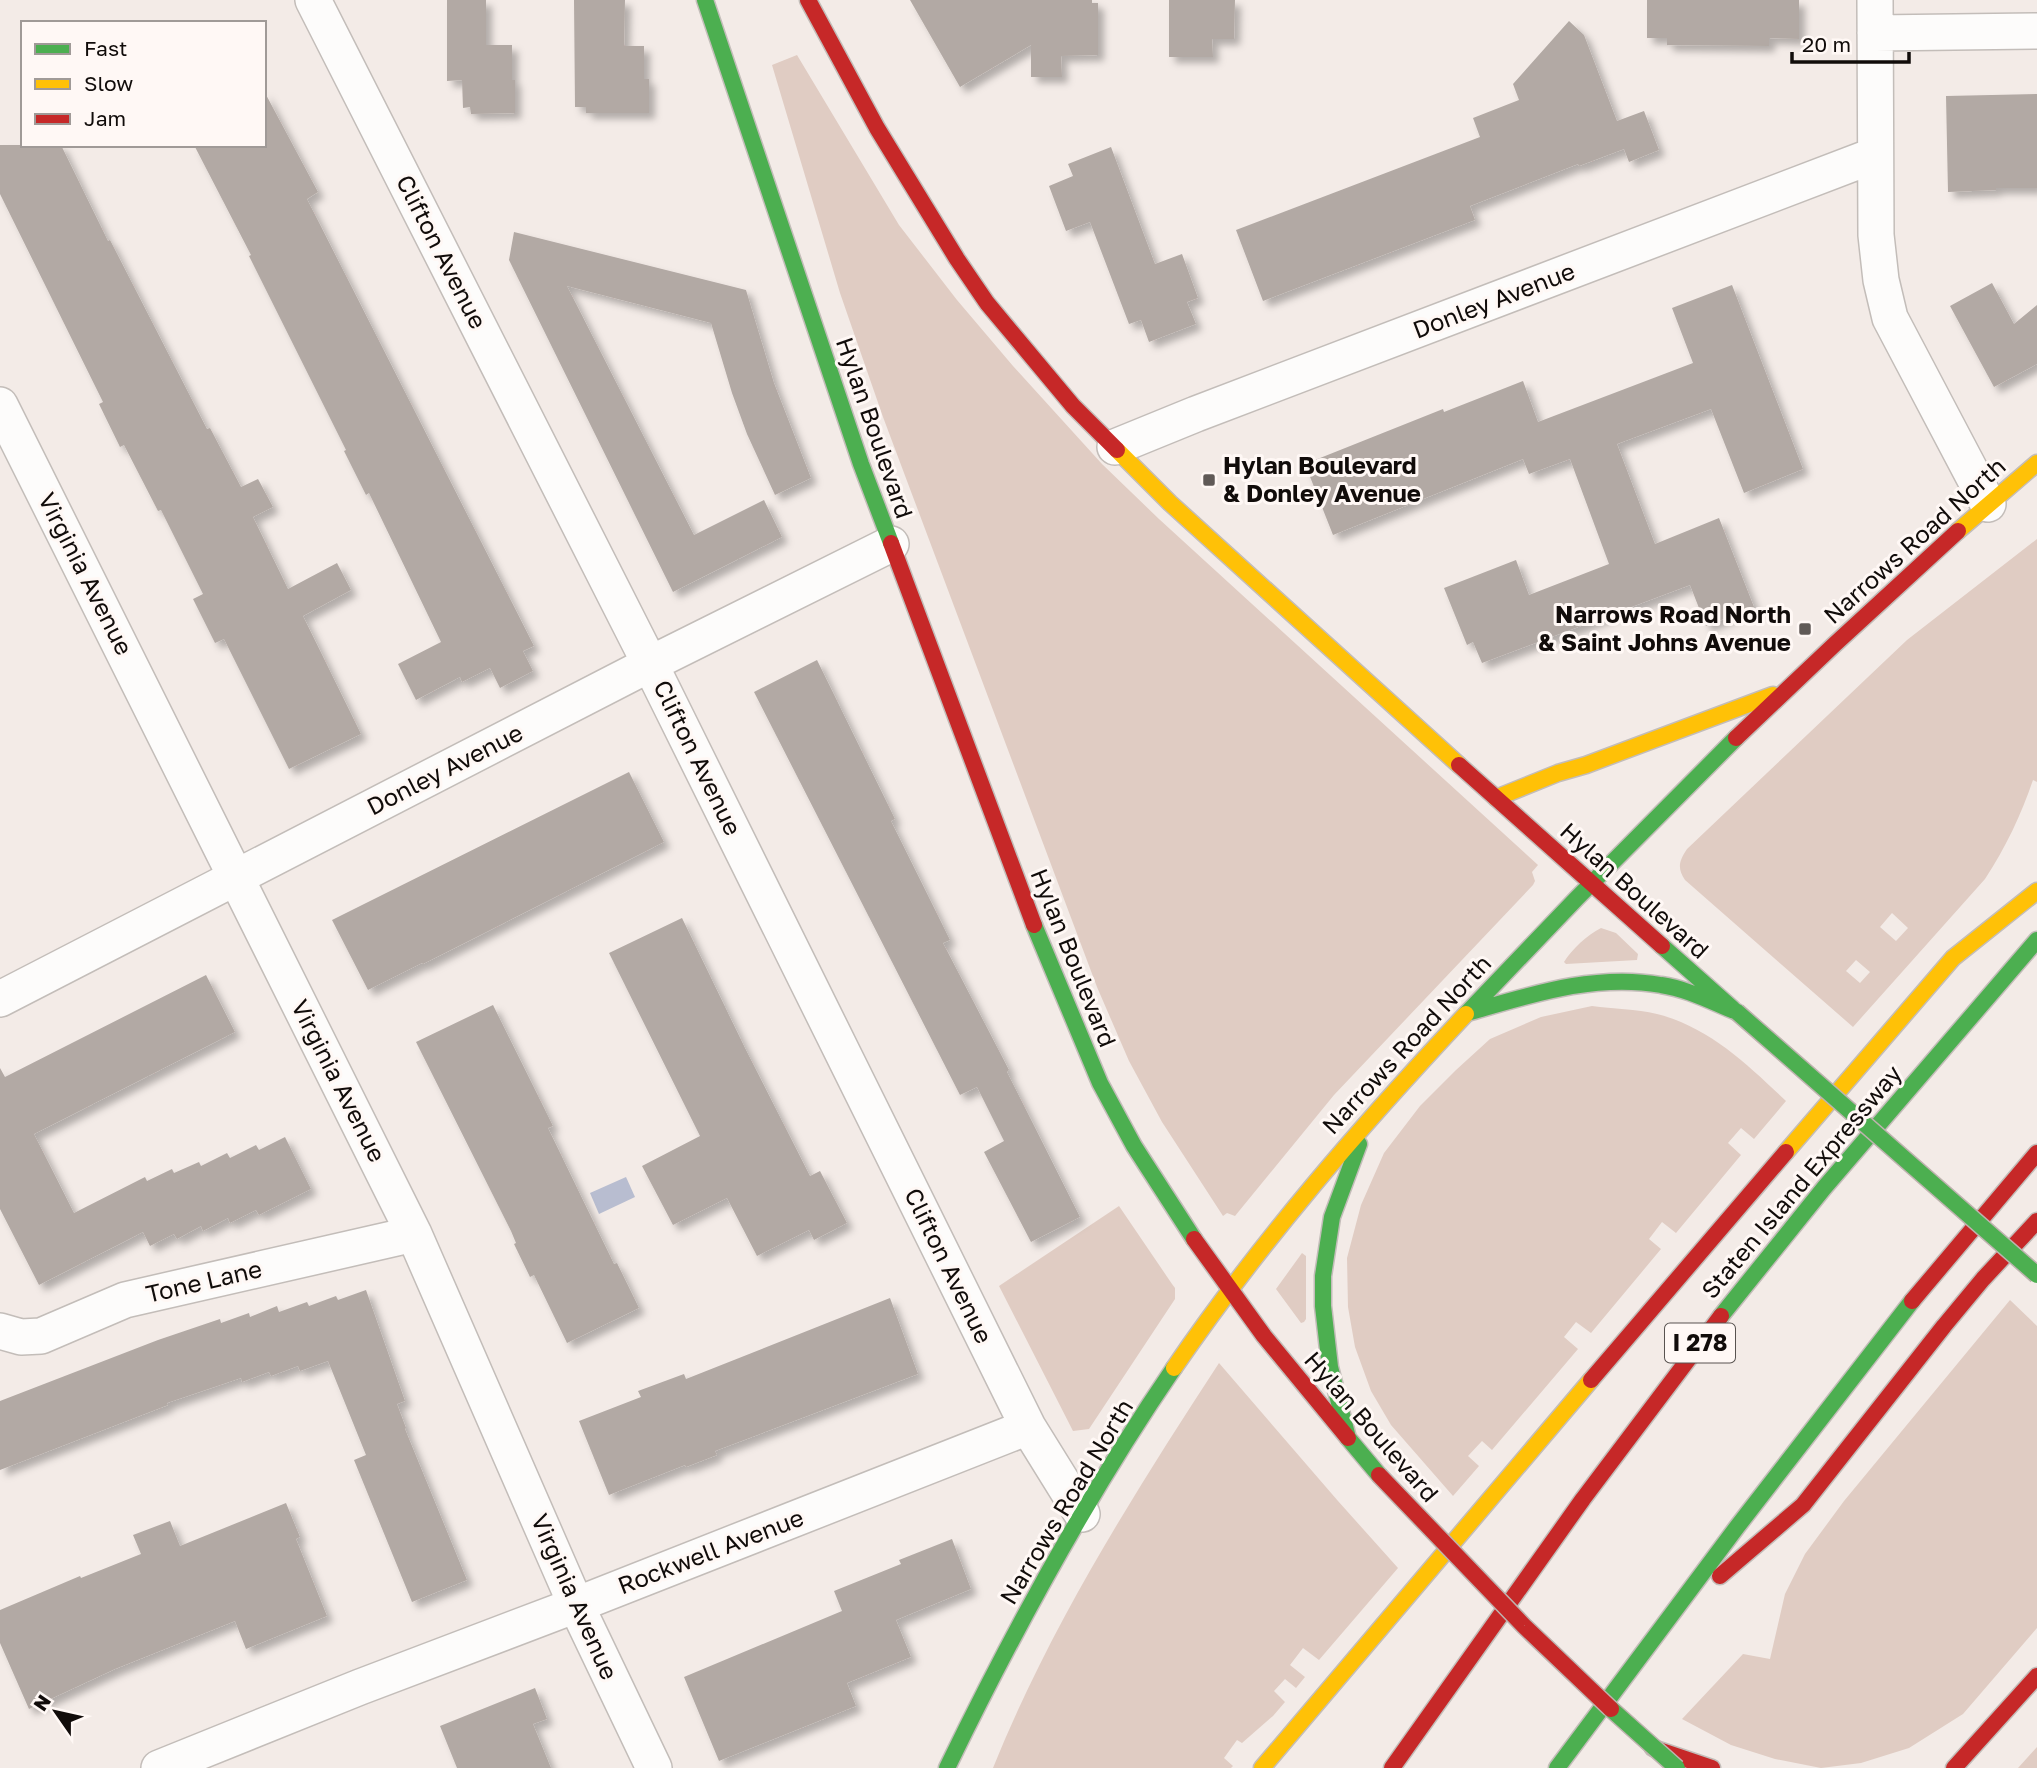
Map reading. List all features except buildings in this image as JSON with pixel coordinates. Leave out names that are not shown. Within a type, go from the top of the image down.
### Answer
[{"type":"main road","name":"Hylan Boulevard","points":[[705,0],[861,464],[1046,958],[1100,1083],[1134,1146],[1229,1291],[1380,1475],[1524,1625],[1677,1768]]},
{"type":"main road","name":"Hylan Boulevard","points":[[808,0],[877,128],[957,259],[987,303],[1065,396],[1170,503],[1496,798],[2037,1275]]},
{"type":"main road","name":"Narrows Road North","points":[[947,1768],[996,1670],[1082,1514],[1172,1371],[1288,1212],[1466,1013],[1678,794],[1890,592],[2037,463]]},
{"type":"main road","points":[[1496,798],[1788,689]]},
{"type":"main road","points":[[1262,1768],[1606,1361],[1953,958],[2037,891]]},
{"type":"main road","name":"Staten Island Expressway","points":[[1392,1768],[1703,1338],[1846,1163],[2037,940]]},
{"type":"main road","points":[[1466,1013],[1558,989],[1604,982],[1661,985],[1692,993],[1737,1012]]},
{"type":"main road","points":[[1348,1438],[1330,1367],[1323,1306],[1323,1276],[1332,1217],[1369,1120]]},
{"type":"main road","points":[[1557,1768],[1910,1303],[2037,1153]]},
{"type":"main road","points":[[1666,1622],[1803,1505],[1960,1307],[2037,1221]]},
{"type":"main road","points":[[1935,1768],[1958,1764],[2037,1676]]},
{"type":"main road","points":[[1653,1748],[1712,1768]]},
{"type":"street","name":"Clifton Avenue","points":[[313,0],[650,664],[1028,1427],[1082,1514]]},
{"type":"street","points":[[1988,504],[1890,318],[1881,280],[1875,155],[1875,17],[2037,31]]},
{"type":"street","name":"Donley Avenue","points":[[1115,447],[1875,155]]},
{"type":"street","name":"Virginia Avenue","points":[[0,405],[414,1234],[576,1605],[654,1768]]},
{"type":"street","name":"Donley Avenue","points":[[0,999],[650,664],[891,544]]},
{"type":"street","name":"Tone Lane","points":[[0,1331],[22,1338],[41,1336],[125,1300],[414,1234]]},
{"type":"street","name":"Rockwell Avenue","points":[[159,1768],[1028,1427]]},
{"type":"shaded area","points":[[797,55],[899,225],[1013,366],[1102,464],[1538,865],[1532,872],[1535,881],[1533,885],[1334,1095],[1235,1216],[1227,1213],[1223,1216],[1162,1122],[1129,1061],[1097,987],[883,417],[840,293],[772,65]]},
{"type":"shaded area","points":[[2037,539],[2037,782],[2033,780],[2012,831],[1985,879],[1853,1027],[1685,880],[1680,865],[1687,849],[1907,640]],"holes":[[[1892,913],[1908,928],[1896,941],[1880,927]],[[1856,960],[1870,972],[1860,983],[1846,971]]]},
{"type":"shaded area","points":[[1601,928],[1616,933],[1638,954],[1637,960],[1564,962],[1580,943]]},
{"type":"shaded area","points":[[1592,1006],[1657,1014],[1694,1028],[1727,1049],[1786,1101],[1754,1139],[1741,1128],[1728,1143],[1741,1155],[1676,1233],[1662,1222],[1649,1239],[1661,1249],[1591,1333],[1576,1322],[1564,1337],[1578,1349],[1492,1450],[1482,1441],[1468,1456],[1479,1466],[1453,1496],[1391,1425],[1371,1391],[1355,1347],[1348,1307],[1347,1258],[1361,1205],[1384,1153],[1420,1106],[1490,1039],[1541,1017]]},
{"type":"shaded area","points":[[1119,1206],[1175,1288],[1175,1299],[1089,1429],[1073,1431],[999,1286]]},
{"type":"shaded area","points":[[1302,1253],[1306,1256],[1306,1319],[1301,1323],[1276,1289]]},
{"type":"shaded area","points":[[2010,1300],[2037,1326],[2037,1628],[1963,1714],[1909,1748],[1861,1763],[1821,1768],[1775,1759],[1731,1745],[1682,1719],[1743,1654],[1770,1659],[1785,1594],[1805,1554],[1844,1501]]},
{"type":"shaded area","points":[[1219,1363],[1398,1568],[1319,1660],[1303,1648],[1290,1665],[1305,1677],[1296,1688],[1285,1679],[1274,1691],[1285,1702],[1242,1743],[1237,1740],[1224,1758],[1233,1766],[1231,1768],[993,1768],[1041,1662],[1096,1560]]},
{"type":"shaded area","points":[[2037,1747],[2037,1768],[2018,1768]]},
{"type":"water","points":[[626,1177],[635,1197],[599,1214],[590,1193]]},
{"type":"traffic: fast","points":[[705,0],[861,464],[891,543]]},
{"type":"traffic: fast","points":[[1466,1014],[1736,738]]},
{"type":"traffic: fast","points":[[1034,925],[1100,1083],[1134,1146],[1194,1239]]},
{"type":"traffic: fast","points":[[1721,1316],[1824,1188],[2037,940]]},
{"type":"traffic: fast","points":[[1662,946],[1733,1009]]},
{"type":"traffic: fast","points":[[1467,1013],[1563,988],[1612,982],[1671,987],[1737,1012]]},
{"type":"traffic: fast","points":[[1737,1012],[2037,1275]]},
{"type":"traffic: fast","points":[[1359,1144],[1332,1217],[1323,1276],[1323,1306],[1330,1367],[1348,1438],[1379,1475]]},
{"type":"traffic: fast","points":[[1557,1768],[1737,1527],[1912,1301]]},
{"type":"traffic: fast","points":[[947,1768],[1053,1564],[1111,1465],[1174,1368]]},
{"type":"traffic: fast","points":[[1611,1709],[1677,1768]]},
{"type":"traffic: slow","points":[[1117,450],[1170,503],[1459,765]]},
{"type":"traffic: slow","points":[[1958,531],[2037,463]]},
{"type":"traffic: slow","points":[[1496,798],[1773,695]]},
{"type":"traffic: slow","points":[[1786,1152],[1953,958],[2037,891]]},
{"type":"traffic: slow","points":[[1174,1368],[1207,1321],[1313,1185],[1466,1014]]},
{"type":"traffic: slow","points":[[1262,1768],[1591,1380]]},
{"type":"traffic: jam","points":[[808,0],[877,128],[987,303],[1073,406],[1117,450]]},
{"type":"traffic: jam","points":[[1736,738],[1958,531]]},
{"type":"traffic: jam","points":[[891,543],[1034,925]]},
{"type":"traffic: jam","points":[[1459,765],[1662,946]]},
{"type":"traffic: jam","points":[[1591,1380],[1786,1152]]},
{"type":"traffic: jam","points":[[1912,1301],[2037,1153]]},
{"type":"traffic: jam","points":[[1720,1576],[1803,1505],[1944,1326],[2037,1221]]},
{"type":"traffic: jam","points":[[1194,1239],[1264,1336],[1348,1438]]},
{"type":"traffic: jam","points":[[1392,1768],[1583,1499],[1721,1316]]},
{"type":"traffic: jam","points":[[1379,1475],[1524,1626],[1611,1709]]},
{"type":"traffic: jam","points":[[1954,1768],[2037,1676]]},
{"type":"traffic: jam","points":[[1653,1748],[1712,1768]]},
{"type":"place","name":"Hylan Boulevard & Donley Avenue","points":[[1209,480]]},
{"type":"place","name":"Narrows Road North & Saint Johns Avenue","points":[[1805,629]]}]
